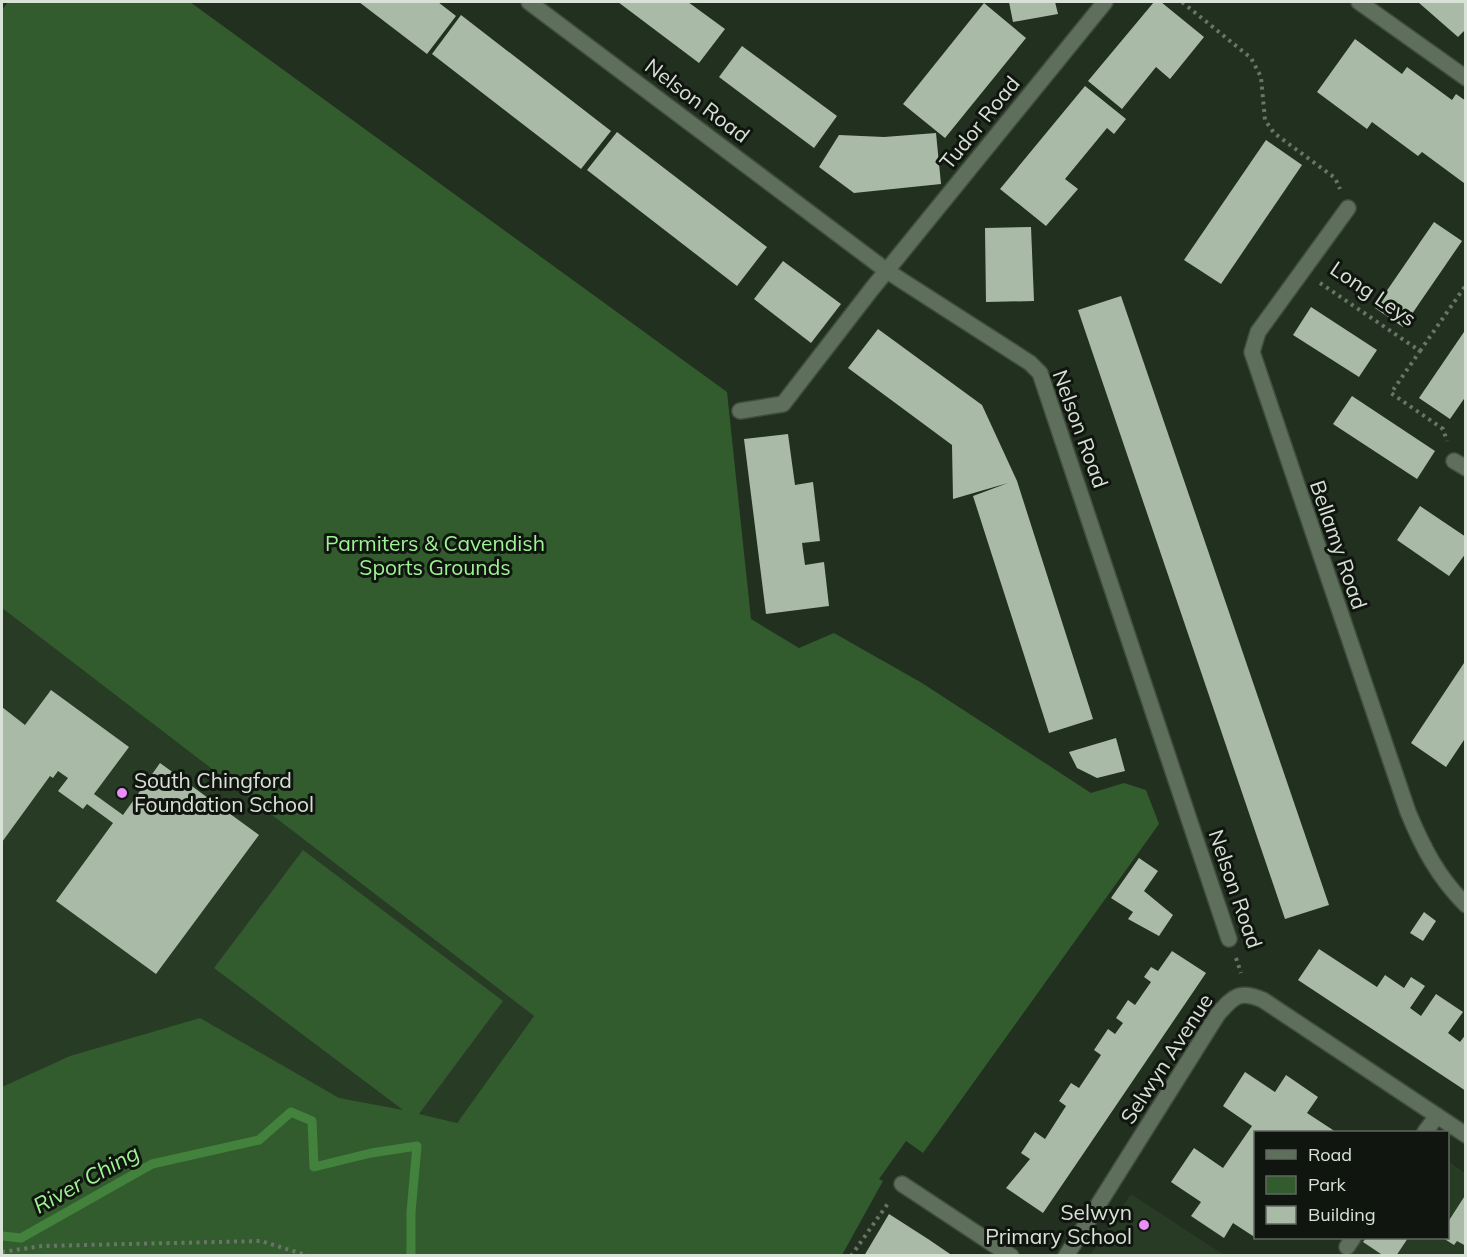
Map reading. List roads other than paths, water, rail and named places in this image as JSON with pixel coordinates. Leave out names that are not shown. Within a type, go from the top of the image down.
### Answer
[{"type":"street","name":"Nelson Road","points":[[530,2],[887,270],[1030,363],[1040,373],[1229,939]]},
{"type":"street","name":"Tudor Road","points":[[740,411],[783,404],[887,270],[1105,2]]},
{"type":"street","points":[[1359,2],[1466,78]]},
{"type":"street","name":"Bellamy Road","points":[[1348,207],[1258,332],[1252,352],[1256,371],[1408,812],[1424,850],[1445,884],[1466,905]]},
{"type":"street","name":"Selwyn Avenue","points":[[1066,1256],[1218,1014],[1232,998],[1248,994],[1263,999],[1466,1135]]},
{"type":"street","points":[[1426,1131],[1437,1116]]},
{"type":"street","points":[[902,1184],[1011,1256]]},
{"type":"waterway","name":"River Ching","points":[[2,1236],[21,1238],[152,1164],[259,1140],[291,1112],[312,1121],[314,1167],[371,1153],[417,1146],[411,1212],[411,1256]]},
{"type":"place","name":"South Chingford Foundation School","points":[[122,793]]},
{"type":"place","name":"Selwyn Primary School","points":[[1144,1225]]},
{"type":"park label","name":"Parmiters & Cavendish Sports Grounds","points":[[435,556]]}]
